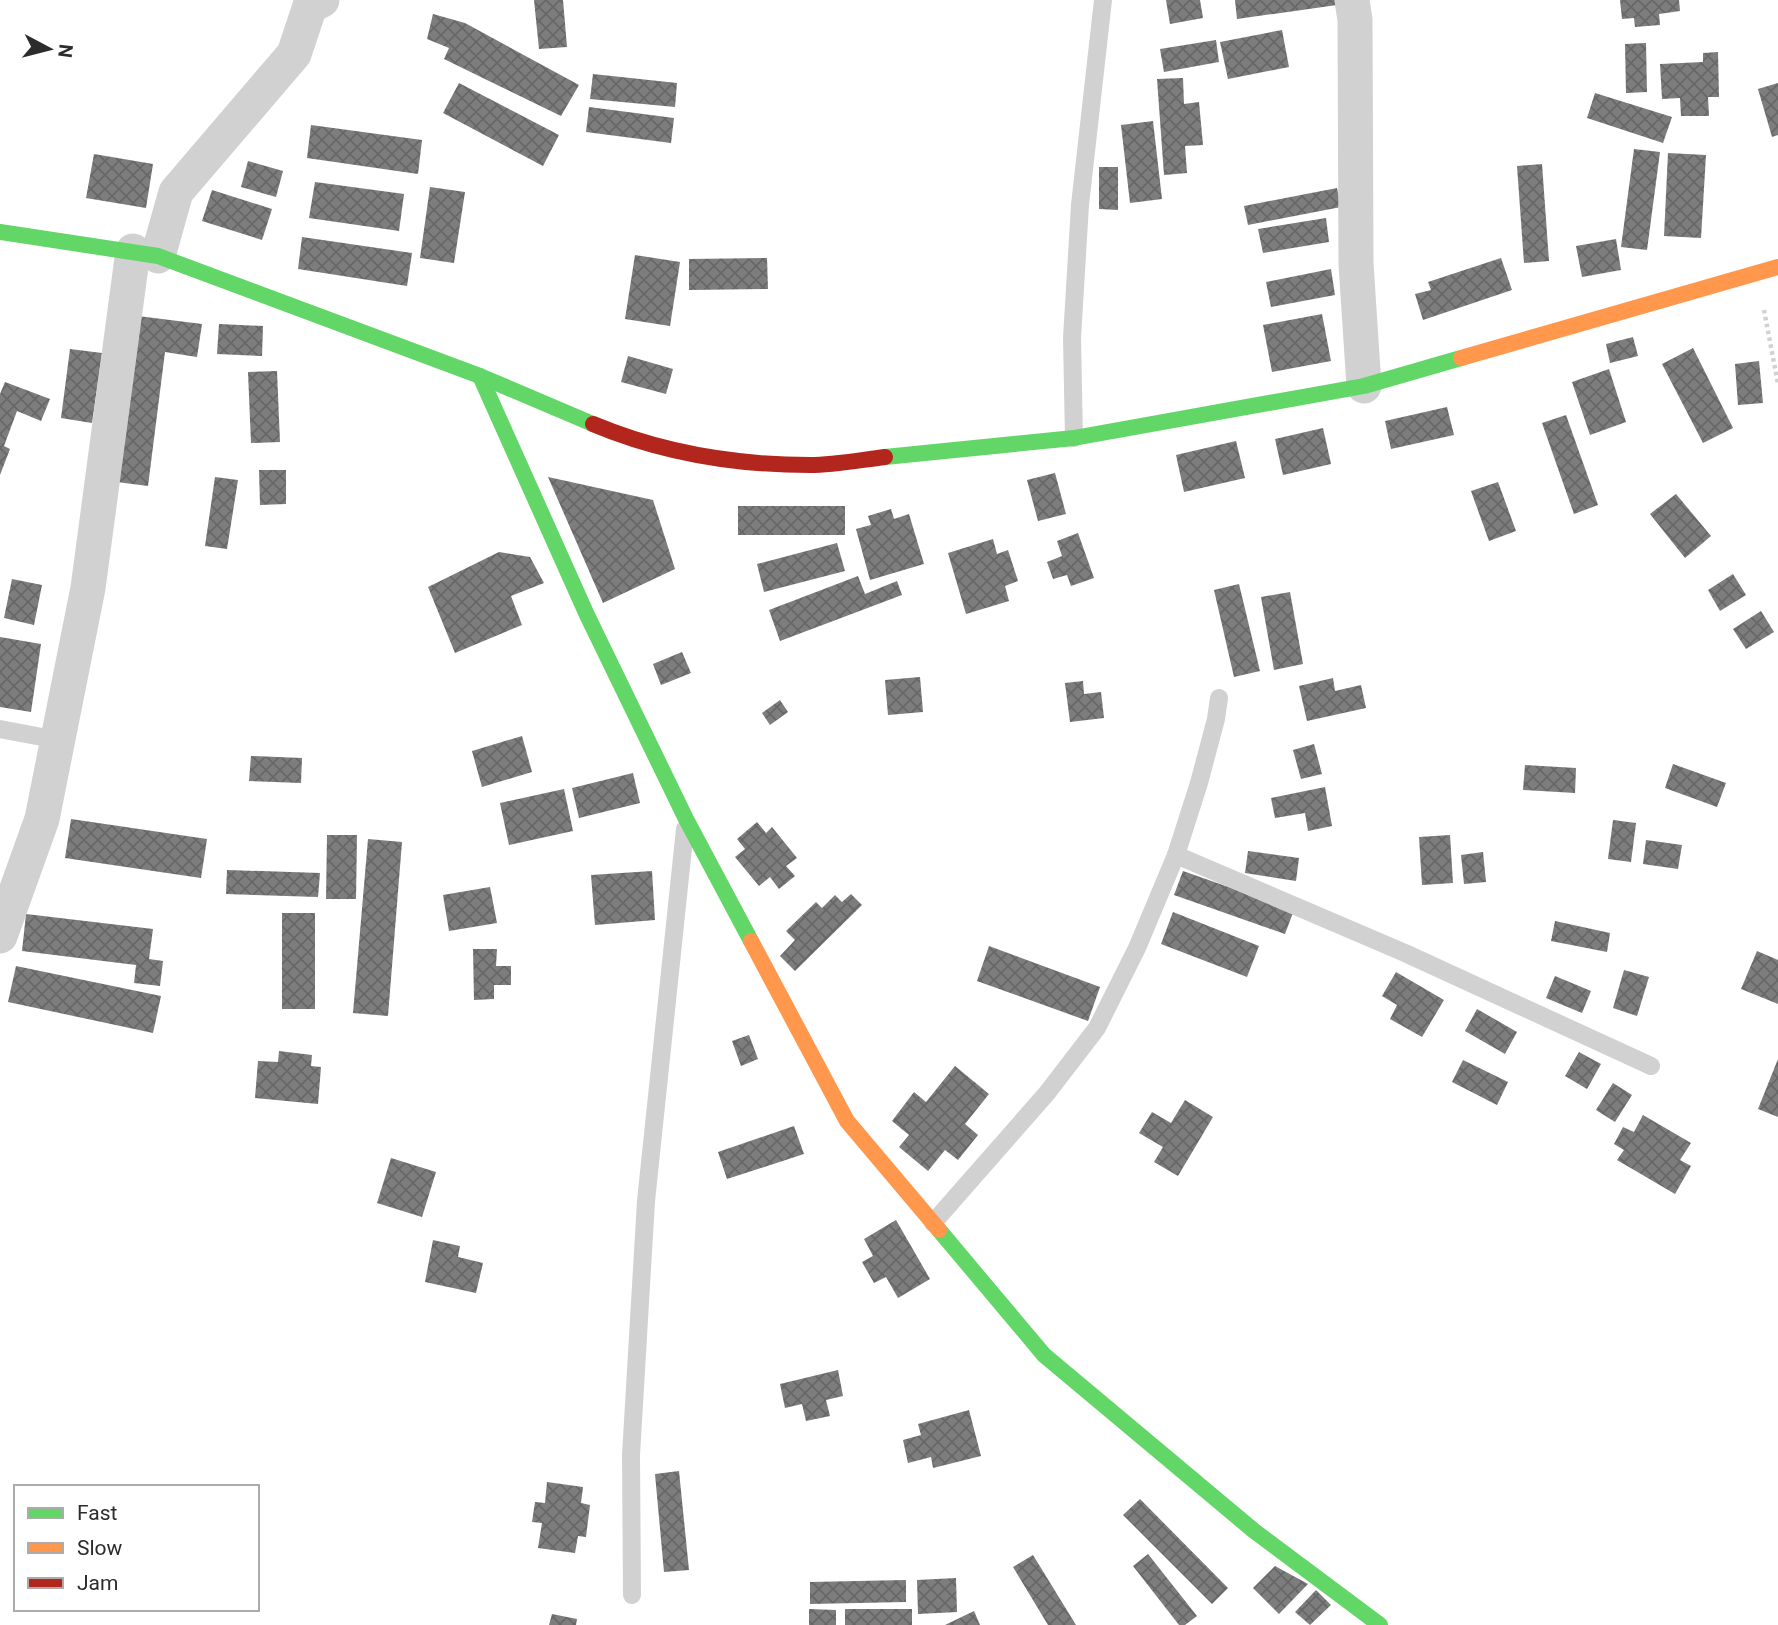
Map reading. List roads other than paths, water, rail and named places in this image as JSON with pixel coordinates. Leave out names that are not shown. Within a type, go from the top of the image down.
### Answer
[{"type":"street","points":[[1352,0],[1355,20],[1356,264],[1364,386]]},
{"type":"street","points":[[0,936],[42,819],[88,588],[146,253],[176,192],[294,54],[314,2]]},
{"type":"street","points":[[0,232],[146,253],[480,376],[629,439],[716,460],[811,465],[1074,438],[1364,386],[1778,267]]},
{"type":"street","points":[[480,376],[587,615],[686,819],[847,1121],[1045,1355],[1253,1530],[1380,1625]]},
{"type":"lane","points":[[1074,438],[1072,338],[1080,205],[1103,0]]},
{"type":"lane","points":[[933,1223],[1047,1093],[1097,1028],[1137,948],[1176,855],[1199,783],[1219,698]]},
{"type":"lane","points":[[0,729],[58,740]]},
{"type":"lane","points":[[632,1595],[631,1455],[646,1201],[686,819]]},
{"type":"lane","points":[[1176,855],[1405,953],[1651,1066]]}]
